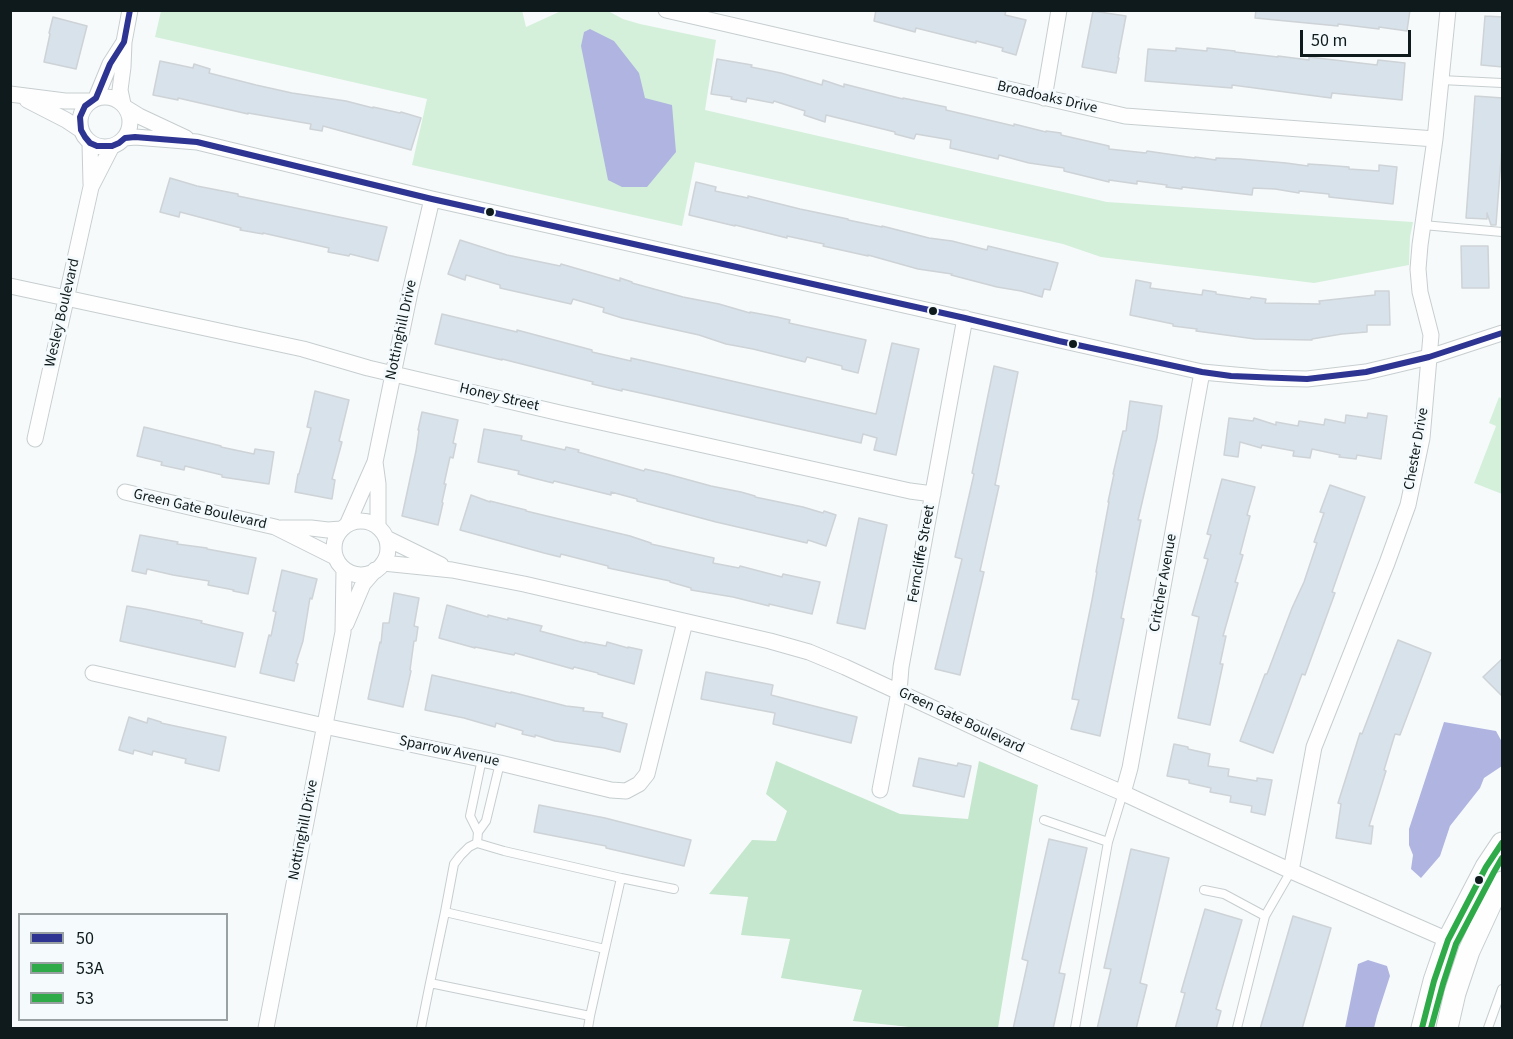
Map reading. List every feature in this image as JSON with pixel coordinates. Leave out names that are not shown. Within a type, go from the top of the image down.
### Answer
[{"type":"main road","points":[[1422,1029],[1434,981],[1448,940],[1485,867],[1503,843]]},
{"type":"main road","points":[[1447,1029],[1455,993],[1469,951],[1498,888],[1503,882]]},
{"type":"street","points":[[118,142],[130,127],[130,120],[120,90],[124,42],[130,10]]},
{"type":"street","name":"Broadoaks Drive","points":[[666,10],[1125,116],[1435,139]]},
{"type":"street","points":[[1044,98],[1059,10]]},
{"type":"street","name":"Chester Drive","points":[[1291,872],[1314,747],[1408,505],[1422,438],[1431,335],[1420,292],[1418,269],[1435,139],[1448,10]]},
{"type":"street","points":[[86,136],[80,124],[82,111],[93,100],[110,64],[124,42]]},
{"type":"street","points":[[15,95],[65,101],[110,97],[140,116],[197,142]]},
{"type":"street","points":[[15,95],[66,120],[97,146],[105,147],[135,137],[197,142],[432,199],[1202,372],[1259,378],[1307,379],[1366,372],[1429,357],[1503,333]]},
{"type":"street","name":"Wesley Boulevard","points":[[86,136],[92,187]]},
{"type":"street","name":"Wesley Boulevard","points":[[35,439],[92,187],[118,142]]},
{"type":"street","name":"Nottinghill Drive","points":[[344,526],[375,462],[410,292],[432,199]]},
{"type":"street","name":"Honey Street","points":[[10,286],[303,349],[393,374],[910,491],[933,494]]},
{"type":"street","name":"Ferncliffe Street","points":[[880,790],[965,318]]},
{"type":"street","name":"Critcher Avenue","points":[[1123,793],[1130,768],[1202,372]]},
{"type":"street","name":"Nottinghill Drive","points":[[375,462],[382,533]]},
{"type":"street","name":"Green Gate Boulevard","points":[[125,492],[275,527],[328,530],[344,526]]},
{"type":"street","points":[[363,520],[371,523],[382,533],[387,551],[379,567],[367,574],[359,575],[351,573],[339,563],[333,550],[334,542],[336,535],[344,526],[363,520]]},
{"type":"street","name":"Green Gate Boulevard","points":[[275,527],[339,563]]},
{"type":"street","name":"Green Gate Boulevard","points":[[382,533],[452,570]]},
{"type":"street","name":"Nottinghill Drive","points":[[339,563],[343,632]]},
{"type":"street","name":"Nottinghill Drive","points":[[266,1029],[343,632],[363,584],[379,567]]},
{"type":"street","name":"Green Gate Boulevard","points":[[379,567],[452,570],[524,584],[809,652],[1123,793],[1291,872],[1448,940]]},
{"type":"street","name":"Sparrow Avenue","points":[[93,673],[324,726],[500,763],[611,790],[626,791],[639,784],[647,774],[685,622]]},
{"type":"lane","points":[[1441,80],[1503,84]]},
{"type":"lane","points":[[1423,225],[1503,232]]},
{"type":"lane","points":[[478,832],[470,816],[482,759]]},
{"type":"lane","points":[[477,843],[478,832],[486,821],[500,763]]},
{"type":"lane","points":[[1075,1029],[1108,842],[1123,793]]},
{"type":"lane","points":[[1044,820],[1108,842]]},
{"type":"lane","points":[[421,1029],[454,864],[469,847],[477,843],[674,889]]},
{"type":"lane","points":[[1237,1029],[1265,916],[1291,872]]},
{"type":"lane","points":[[588,1029],[621,878]]},
{"type":"lane","points":[[1204,890],[1224,894],[1265,916]]},
{"type":"lane","points":[[445,912],[605,949]]},
{"type":"lane","points":[[430,982],[590,1016]]},
{"type":"lane","points":[[1488,1029],[1503,989]]},
{"type":"green space","points":[[522,10],[526,27],[561,11],[608,11],[640,24],[716,40],[705,110],[1107,202],[1413,222],[1409,265],[1314,283],[1101,257],[1063,244],[695,162],[682,226],[412,165],[427,99],[155,37],[161,11]]},
{"type":"green space","points":[[1499,397],[1502,399],[1502,494],[1474,483],[1496,426],[1489,423]]},
{"type":"green space","points":[[776,761],[900,814],[968,819],[979,761],[1038,785],[998,1028],[919,1028],[853,1021],[862,990],[781,978],[790,939],[741,935],[748,897],[709,894],[752,840],[776,841],[787,811],[766,794]]},
{"type":"water","points":[[590,29],[614,41],[639,73],[645,98],[672,105],[676,152],[647,187],[622,187],[608,180],[581,46],[584,32]]},
{"type":"water","points":[[1444,722],[1496,731],[1502,742],[1502,766],[1484,778],[1480,788],[1450,826],[1440,856],[1421,878],[1411,869],[1413,855],[1409,845],[1409,829]]},
{"type":"water","points":[[1368,960],[1387,966],[1390,976],[1374,1028],[1345,1028],[1358,964]]},
{"type":"building","points":[[876,10],[1006,10],[1005,15],[1026,20],[1016,55],[1002,51],[1003,48],[976,41],[976,43],[916,28],[915,32],[874,21]]},
{"type":"building","points":[[1256,10],[1410,10],[1407,31],[1255,18]]},
{"type":"building","points":[[1093,11],[1126,16],[1116,73],[1082,67]]},
{"type":"building","points":[[1485,16],[1503,17],[1503,67],[1481,65]]},
{"type":"building","points":[[53,17],[87,26],[76,69],[44,62]]},
{"type":"building","points":[[1176,48],[1207,51],[1207,48],[1278,57],[1309,60],[1309,57],[1377,65],[1378,60],[1405,63],[1402,100],[1332,93],[1331,98],[1232,85],[1232,88],[1145,81],[1148,49],[1176,51]]},
{"type":"building","points":[[717,59],[752,65],[751,67],[822,85],[823,80],[844,87],[844,84],[946,107],[946,110],[1014,126],[1014,124],[1046,132],[1061,133],[1061,135],[1109,146],[1109,149],[1146,153],[1147,151],[1216,160],[1216,158],[1240,159],[1379,171],[1379,165],[1397,167],[1393,204],[1329,197],[1329,194],[1275,189],[1253,188],[1252,195],[1182,187],[1182,189],[1137,181],[1137,184],[1109,180],[1109,182],[1064,171],[1064,168],[1029,163],[999,155],[998,159],[950,148],[951,140],[916,134],[914,139],[826,115],[825,122],[804,115],[805,111],[774,101],[773,103],[747,98],[746,102],[711,94]]},
{"type":"building","points":[[160,61],[193,68],[194,64],[210,69],[209,73],[256,85],[401,112],[421,118],[411,150],[323,126],[322,131],[310,129],[311,124],[153,95]]},
{"type":"building","points":[[1475,96],[1503,98],[1503,134],[1496,225],[1491,225],[1487,213],[1487,219],[1466,218]]},
{"type":"building","points":[[170,178],[238,194],[238,196],[387,227],[378,261],[350,254],[349,256],[328,252],[329,248],[240,230],[241,228],[180,212],[179,217],[160,212]]},
{"type":"building","points":[[696,182],[716,187],[715,191],[748,198],[748,196],[987,250],[988,246],[1058,263],[1050,290],[1044,289],[1042,297],[997,287],[952,274],[918,269],[868,255],[823,246],[824,244],[787,236],[787,238],[689,215]]},
{"type":"building","points":[[460,240],[507,255],[560,266],[561,264],[620,281],[620,278],[683,297],[790,320],[789,323],[866,340],[858,373],[842,369],[842,366],[807,357],[805,362],[622,318],[603,312],[604,308],[573,299],[571,304],[500,288],[500,285],[466,275],[465,280],[448,274]]},
{"type":"building","points":[[1461,246],[1488,246],[1489,288],[1462,288]]},
{"type":"building","points":[[1136,280],[1151,283],[1150,288],[1202,295],[1203,290],[1250,299],[1251,297],[1266,299],[1265,303],[1320,304],[1319,301],[1375,295],[1375,291],[1389,291],[1390,325],[1367,325],[1367,332],[1312,340],[1255,339],[1196,331],[1197,329],[1173,326],[1173,324],[1130,315]]},
{"type":"building","points":[[442,314],[517,332],[517,330],[631,361],[631,358],[876,414],[892,343],[919,349],[896,455],[874,450],[877,438],[863,434],[861,443],[622,389],[622,391],[435,344]]},
{"type":"building","points":[[994,366],[1018,372],[995,485],[999,486],[980,571],[984,572],[960,675],[935,669],[962,559],[955,557],[974,474],[972,473]]},
{"type":"building","points":[[315,391],[349,400],[339,441],[342,442],[332,479],[335,480],[332,499],[295,492],[311,428],[307,427]]},
{"type":"building","points":[[1130,401],[1162,406],[1138,520],[1141,520],[1121,618],[1124,619],[1100,736],[1071,729],[1079,700],[1072,699],[1092,600],[1113,474],[1123,431],[1126,431]]},
{"type":"building","points":[[422,412],[458,420],[453,443],[456,444],[453,458],[450,457],[444,484],[446,484],[438,525],[402,516]]},
{"type":"building","points":[[1368,413],[1387,416],[1381,459],[1357,455],[1356,459],[1339,457],[1340,455],[1312,449],[1310,458],[1293,456],[1294,451],[1262,445],[1261,448],[1240,442],[1238,457],[1224,455],[1229,418],[1253,421],[1254,418],[1276,425],[1276,422],[1298,426],[1299,421],[1324,425],[1325,419],[1345,423],[1346,415],[1367,418]]},
{"type":"building","points":[[144,427],[254,454],[255,449],[274,452],[269,484],[222,477],[222,475],[185,466],[184,470],[137,456]]},
{"type":"building","points":[[484,429],[522,436],[521,440],[565,450],[566,447],[579,450],[578,452],[644,471],[645,469],[667,474],[836,515],[826,546],[808,540],[807,543],[716,522],[611,492],[611,495],[554,481],[553,483],[518,474],[519,471],[478,462]]},
{"type":"building","points":[[1222,479],[1255,487],[1240,554],[1243,555],[1235,582],[1238,583],[1223,636],[1226,636],[1220,664],[1223,664],[1210,725],[1178,718],[1199,617],[1192,615],[1208,559],[1204,558],[1211,535],[1207,534]]},
{"type":"building","points":[[1330,485],[1365,497],[1332,592],[1335,593],[1273,753],[1240,741],[1265,674],[1267,674],[1304,582],[1324,513],[1320,512]]},
{"type":"building","points":[[471,495],[490,502],[630,536],[651,544],[714,558],[713,563],[820,582],[812,614],[691,590],[691,588],[670,581],[608,568],[608,566],[561,554],[560,557],[460,530]]},
{"type":"building","points":[[859,518],[887,525],[865,629],[837,623]]},
{"type":"building","points":[[140,535],[256,558],[248,594],[208,585],[209,581],[147,569],[146,574],[132,571]]},
{"type":"building","points":[[282,570],[317,579],[312,599],[310,598],[294,681],[260,673],[269,635],[271,636],[276,612],[273,611]]},
{"type":"building","points":[[394,593],[419,598],[414,626],[418,627],[416,641],[414,641],[411,671],[403,707],[368,699],[381,643],[383,623],[389,623]]},
{"type":"building","points":[[447,605],[488,617],[488,615],[508,620],[508,618],[542,626],[540,631],[585,643],[606,646],[607,642],[642,650],[634,684],[515,653],[514,655],[475,648],[439,638]]},
{"type":"building","points":[[127,606],[202,621],[201,623],[243,633],[235,667],[120,641]]},
{"type":"building","points":[[1398,640],[1431,653],[1400,735],[1395,734],[1369,826],[1373,826],[1371,844],[1336,838],[1341,804],[1338,803],[1360,733],[1362,734]]},
{"type":"building","points":[[1503,658],[1503,697],[1483,677]]},
{"type":"building","points":[[706,672],[773,685],[771,695],[857,717],[851,743],[773,724],[775,713],[701,699]]},
{"type":"building","points":[[432,675],[566,706],[584,708],[583,711],[603,713],[602,717],[627,724],[620,752],[555,741],[535,735],[535,737],[496,723],[495,727],[425,710]]},
{"type":"building","points":[[129,717],[147,723],[148,718],[226,737],[219,771],[185,763],[186,759],[153,751],[152,755],[134,750],[133,754],[119,750]]},
{"type":"building","points":[[1174,744],[1210,754],[1208,766],[1229,769],[1228,776],[1257,781],[1257,778],[1272,780],[1265,815],[1251,812],[1252,806],[1230,802],[1231,796],[1210,792],[1211,788],[1189,783],[1189,780],[1167,776]]},
{"type":"building","points":[[919,758],[957,766],[958,763],[971,766],[964,797],[913,786]]},
{"type":"building","points":[[539,805],[605,818],[691,840],[684,866],[606,848],[606,846],[534,832]]},
{"type":"building","points":[[1049,839],[1087,848],[1059,973],[1065,974],[1053,1029],[1013,1029],[1028,961],[1022,959]]},
{"type":"building","points":[[1131,849],[1169,858],[1140,983],[1147,985],[1136,1029],[1097,1029],[1111,969],[1104,968]]},
{"type":"building","points":[[1205,909],[1242,920],[1216,1009],[1221,1011],[1216,1029],[1175,1029],[1185,993],[1181,992]]},
{"type":"building","points":[[1293,916],[1331,928],[1302,1029],[1260,1029]]},
{"type":"transit line","name":"50","points":[[130,10],[124,42],[110,64],[96,98],[85,106],[80,117],[81,130],[85,137],[97,146],[112,146],[125,138],[135,137],[197,142],[432,199],[1059,341],[1202,372],[1231,376],[1307,379],[1366,372],[1429,357],[1502,333]]},
{"type":"transit line","name":"53A","points":[[1422,1028],[1434,981],[1448,940],[1486,867],[1502,843]]},
{"type":"transit line","name":"53","points":[[1431,1028],[1456,944],[1502,858]]}]
